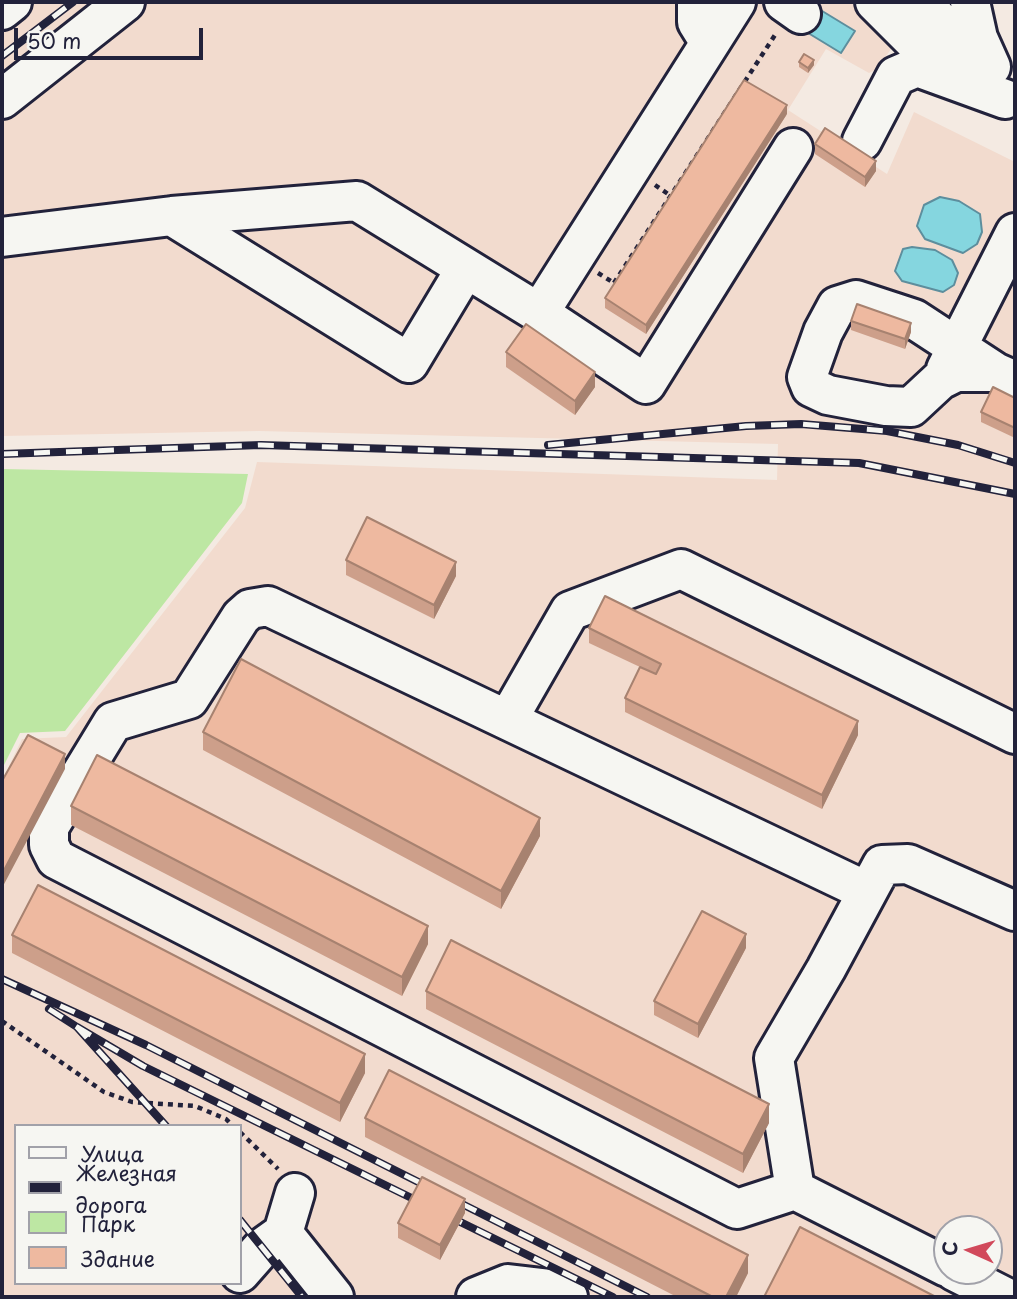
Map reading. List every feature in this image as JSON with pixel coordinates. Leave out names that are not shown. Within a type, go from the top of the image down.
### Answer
[{"type":"lane","points":[[2,10],[12,2]]},
{"type":"lane","points":[[2,99],[125,2]]},
{"type":"lane","points":[[697,2],[696,22],[710,43]]},
{"type":"lane","points":[[539,313],[736,2]]},
{"type":"lane","points":[[875,2],[914,41],[1010,102]]},
{"type":"lane","points":[[923,2],[1010,102]]},
{"type":"lane","points":[[970,2],[978,38],[1010,102]]},
{"type":"lane","points":[[862,141],[897,76],[917,67],[1010,102]]},
{"type":"lane","points":[[2,237],[172,216],[357,201],[539,313],[646,384],[793,148]]},
{"type":"lane","points":[[172,216],[409,363],[466,268]]},
{"type":"lane","points":[[1005,377],[949,363],[1015,233]]},
{"type":"lane","points":[[508,719],[570,611],[681,569],[1015,734]]},
{"type":"lane","points":[[866,891],[268,606],[250,609],[241,617],[188,699],[113,722],[49,827],[49,845],[55,859],[737,1209],[795,1190],[933,1261]]},
{"type":"lane","points":[[795,1190],[774,1058],[882,865],[908,864],[1015,911]]},
{"type":"lane","points":[[242,1271],[262,1248],[283,1233],[295,1193]]},
{"type":"lane","points":[[283,1233],[334,1297]]},
{"type":"lane","points":[[476,1297],[508,1284],[551,1289],[568,1297]]},
{"type":"lane","points":[[981,1285],[1005,1297]]},
{"type":"path","points":[[619,286],[614,283],[793,8]]},
{"type":"path","points":[[2,1021],[104,1092],[132,1102],[195,1106],[226,1119],[231,1124]]},
{"type":"path","points":[[242,1134],[278,1170],[295,1193]]},
{"type":"shaded area","points":[[2,2],[924,2],[877,69],[869,73],[826,49],[788,110],[887,174],[914,112],[1015,162],[1015,1297],[2,1297],[2,780],[22,739],[66,737],[245,508],[257,462],[777,480],[778,444],[259,431],[2,436]]},
{"type":"green space","points":[[2,469],[248,474],[242,503],[65,731],[20,733],[2,769]]},
{"type":"water","points":[[809,3],[855,31],[841,53],[795,25]]},
{"type":"water","points":[[940,197],[959,201],[980,214],[982,232],[977,244],[963,253],[925,239],[917,226],[924,205]]},
{"type":"water","points":[[912,247],[935,250],[952,260],[958,273],[954,285],[943,292],[902,281],[895,271],[903,249]]},
{"type":"building","points":[[804,54],[814,60],[808,68],[799,62]]},
{"type":"building","points":[[744,80],[787,105],[646,325],[605,298]]},
{"type":"building","points":[[825,128],[876,161],[865,177],[815,144]]},
{"type":"building","points":[[857,304],[911,323],[905,339],[851,321]]},
{"type":"building","points":[[526,324],[595,372],[575,401],[506,352]]},
{"type":"building","points":[[993,387],[1015,398],[1015,428],[981,412]]},
{"type":"building","points":[[367,517],[456,562],[434,605],[346,560]]},
{"type":"building","points":[[605,596],[858,721],[822,795],[625,698],[640,667],[656,674],[661,664],[589,628]]},
{"type":"building","points":[[241,659],[540,818],[501,891],[203,732]]},
{"type":"building","points":[[28,735],[65,754],[2,874],[2,781]]},
{"type":"building","points":[[97,755],[428,926],[402,977],[71,806]]},
{"type":"building","points":[[38,885],[365,1054],[340,1103],[12,935]]},
{"type":"building","points":[[702,911],[746,934],[698,1024],[654,1001]]},
{"type":"building","points":[[451,940],[769,1104],[743,1154],[426,991]]},
{"type":"building","points":[[389,1070],[748,1255],[726,1297],[713,1297],[365,1118]]},
{"type":"building","points":[[422,1177],[465,1199],[440,1245],[398,1223]]},
{"type":"building","points":[[800,1227],[936,1297],[764,1297]]},
{"type":"railway","points":[[2,56],[73,2]]},
{"type":"railway","points":[[548,445],[746,426],[801,424],[887,431],[958,445],[1015,463]]},
{"type":"railway","points":[[2,454],[261,445],[859,463],[1015,494]]},
{"type":"railway","points":[[2,979],[146,1045],[647,1297]]},
{"type":"railway","points":[[49,1009],[77,1027],[164,1124]]},
{"type":"railway","points":[[77,1027],[143,1066],[613,1297]]},
{"type":"railway","points":[[242,1222],[302,1297]]}]
